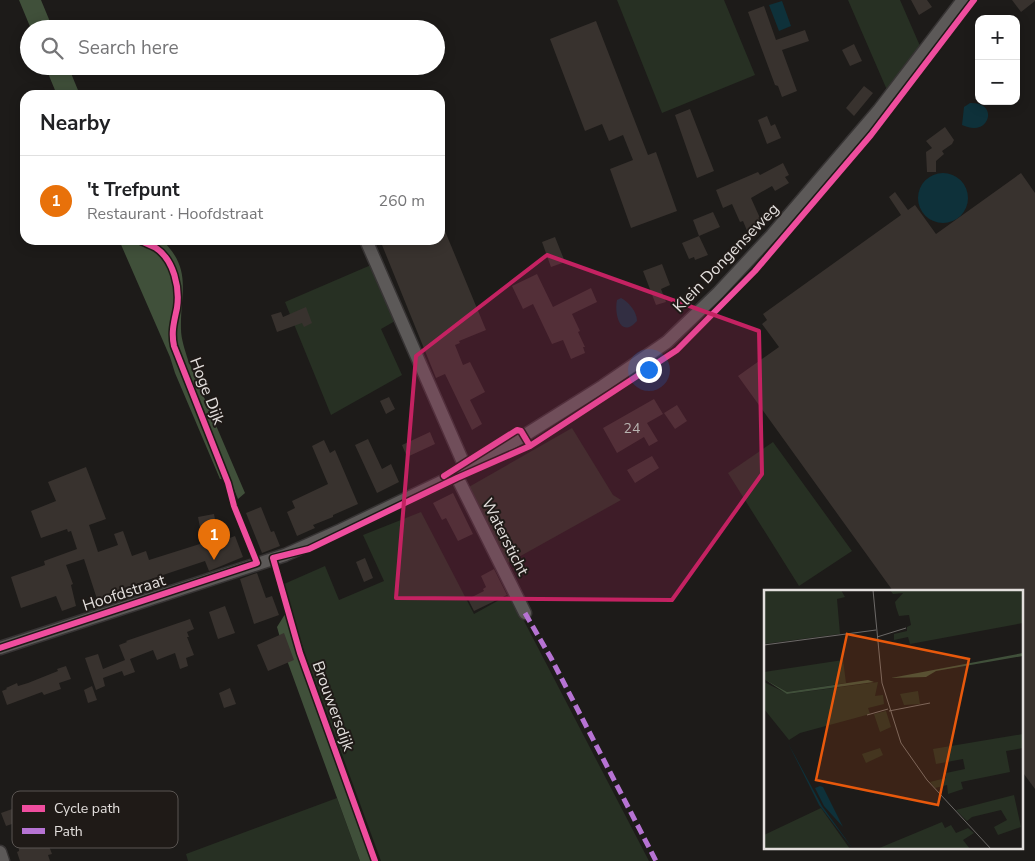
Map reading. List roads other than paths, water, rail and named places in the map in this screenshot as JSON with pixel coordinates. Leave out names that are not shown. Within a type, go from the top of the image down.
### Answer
[{"type":"street","name":"Klein Dongenseweg","points":[[461,472],[524,436],[603,386],[667,342],[718,293],[834,164],[879,110],[963,0]]},
{"type":"street","name":"Watersticht","points":[[368,245],[461,472],[525,613]]},
{"type":"street","name":"Hoofdstraat","points":[[0,648],[285,555],[342,530],[461,472]]},
{"type":"street","points":[[0,852],[3,861]]},
{"type":"water","points":[[782,1],[791,26],[779,31],[769,5]]},
{"type":"water","points":[[970,103],[984,106],[987,110],[987,120],[980,127],[972,128],[962,125],[964,107]]},
{"type":"water","points":[[943,173],[957,177],[964,184],[968,198],[964,212],[957,219],[943,223],[929,219],[922,212],[918,198],[922,184],[929,177]]},
{"type":"water","points":[[621,298],[632,308],[637,318],[637,321],[626,328],[622,326],[616,311],[617,300]]},
{"type":"place","name":"'t Trefpunt","points":[[214,560]]}]
